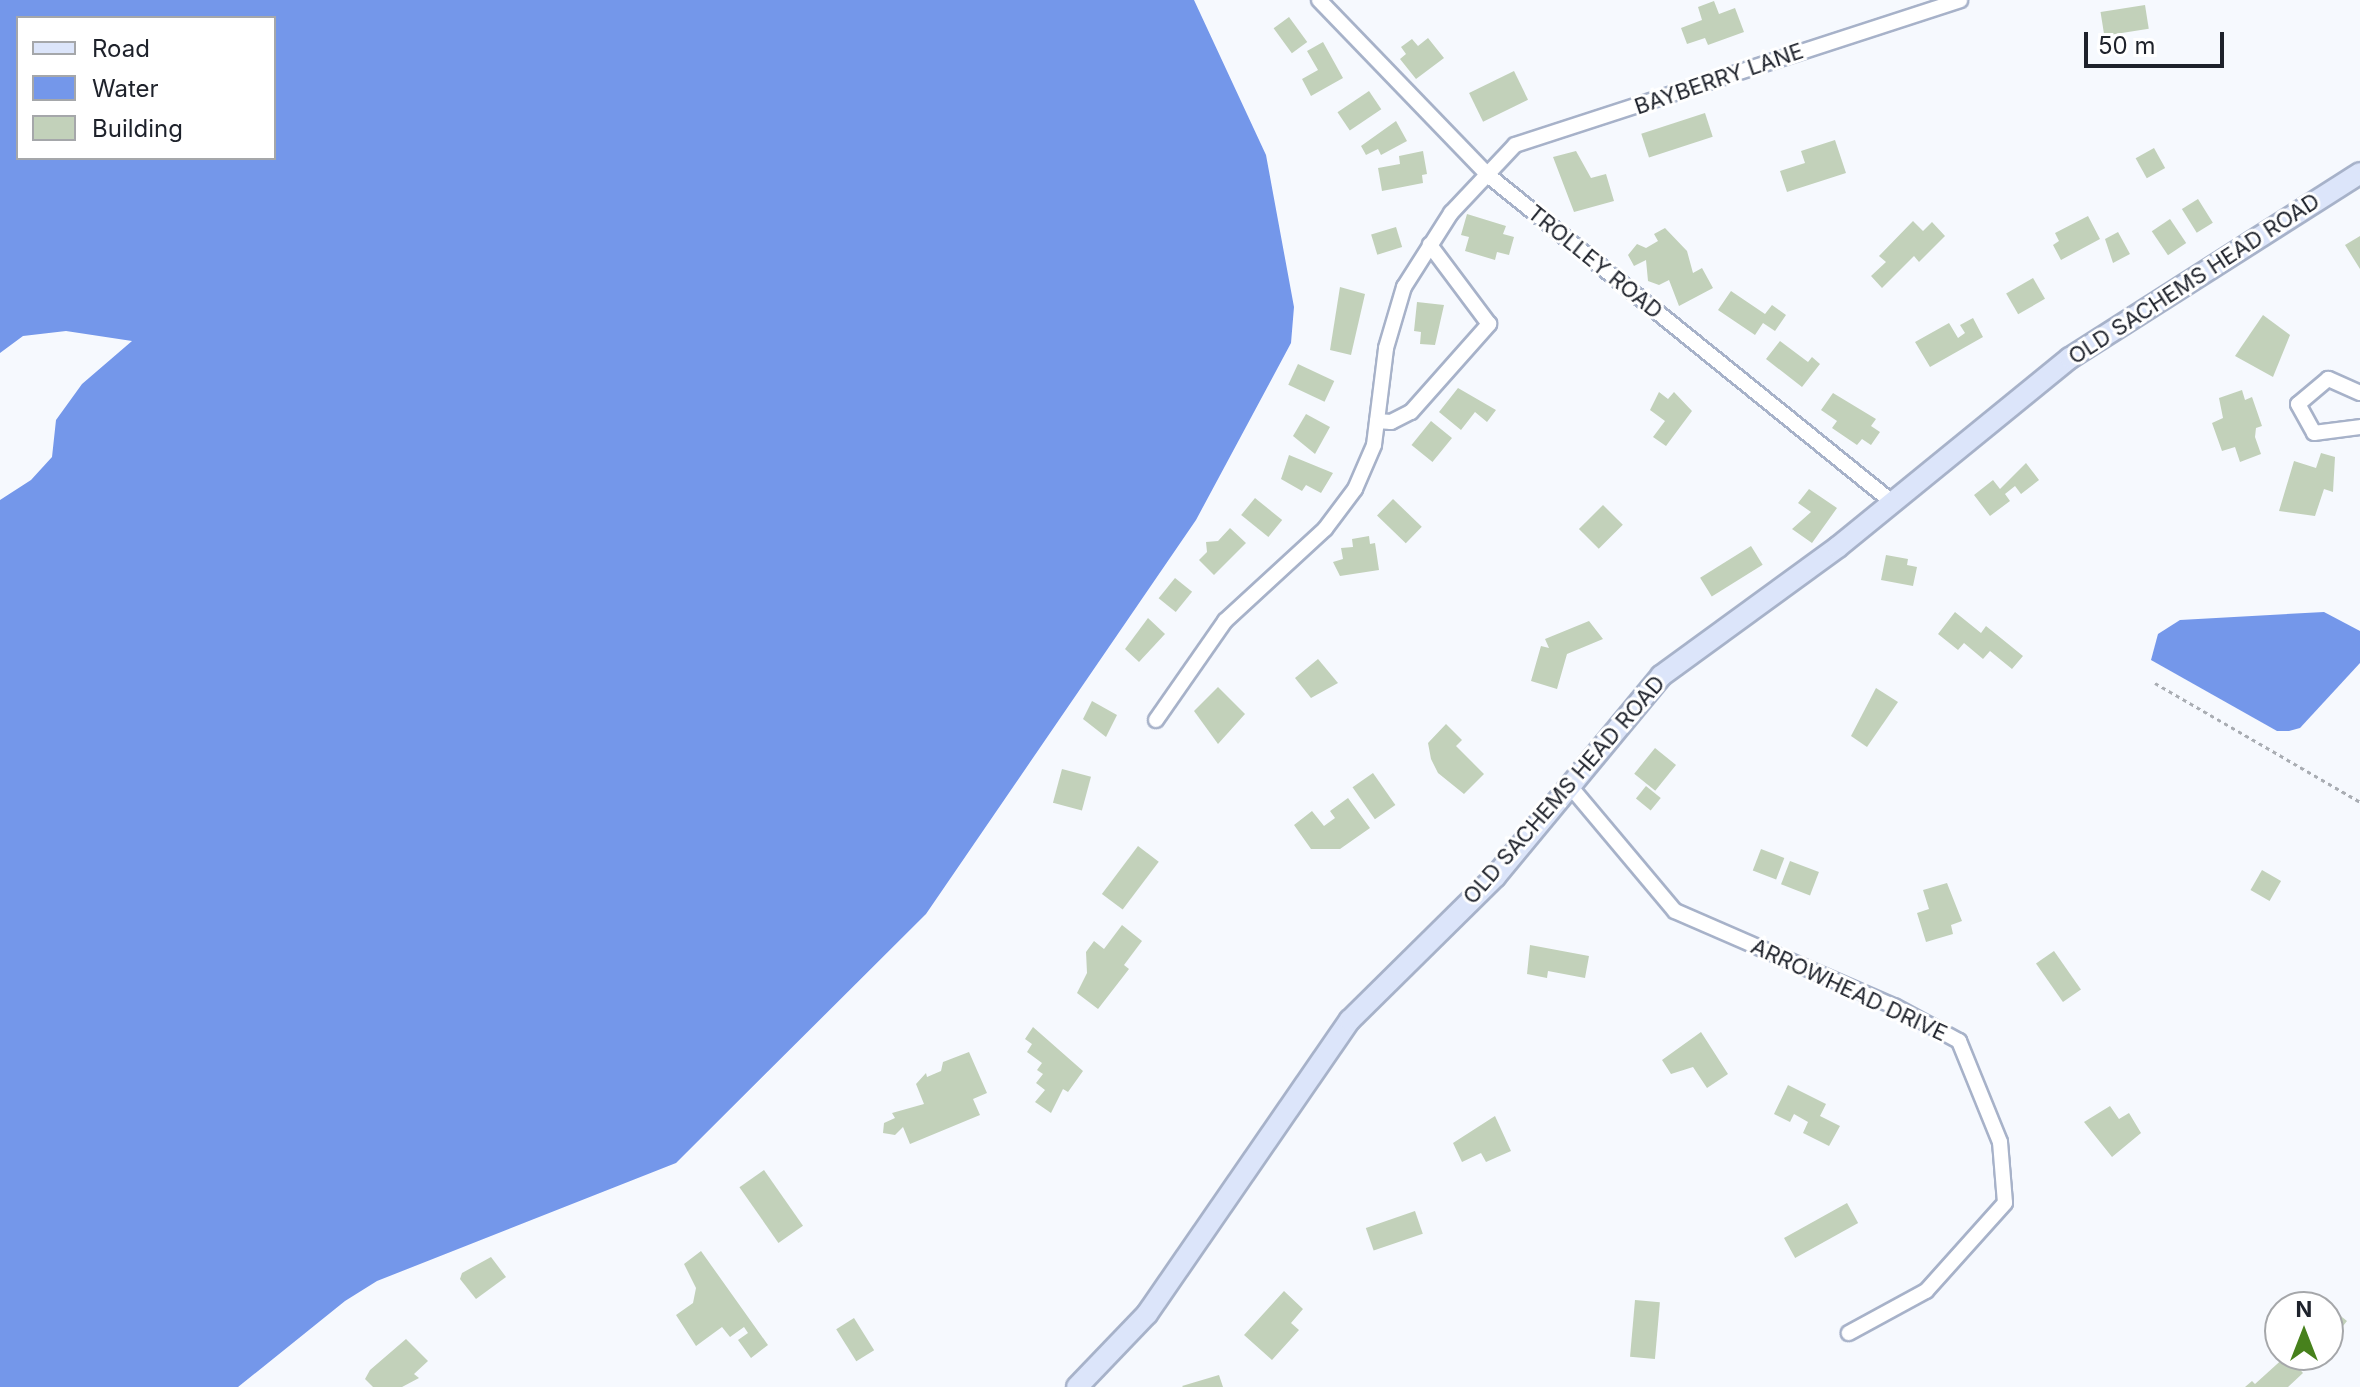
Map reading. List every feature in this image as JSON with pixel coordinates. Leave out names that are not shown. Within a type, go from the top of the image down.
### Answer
[{"type":"street","name":"TROLLEY ROAD","points":[[1319,0],[1489,176],[1892,502]]},
{"type":"street","name":"BAYBERRY LANE","points":[[1156,720],[1225,621],[1257,596],[1341,510],[1366,467],[1396,306],[1430,245],[1457,205],[1489,176],[1515,145],[1960,0]]},
{"type":"street","name":"OLD SACHEMS HEAD ROAD","points":[[1081,1386],[1147,1314],[1350,1020],[1495,877],[1636,702],[1683,655],[1795,579],[2107,331],[2360,173]]},
{"type":"street","points":[[1377,421],[1391,422],[1411,412],[1489,324],[1430,245]]},
{"type":"street","points":[[2360,393],[2328,379],[2298,404],[2314,433],[2360,427]]},
{"type":"street","name":"ARROWHEAD DRIVE","points":[[1570,786],[1675,911],[1894,1006],[1959,1041],[2000,1142],[2005,1203],[1926,1291],[1849,1333]]},
{"type":"path","points":[[2155,683],[2360,802]]},
{"type":"water","points":[[0,0],[1194,0],[1266,155],[1294,307],[1291,343],[1196,520],[926,914],[676,1163],[377,1281],[345,1301],[238,1387],[0,1387],[0,500],[31,480],[52,457],[56,420],[82,384],[132,341],[66,331],[23,336],[0,353]]},
{"type":"water","points":[[2324,612],[2360,631],[2360,663],[2300,728],[2277,731],[2151,660],[2158,634],[2180,620]]},
{"type":"building","points":[[1714,1],[1719,14],[1735,8],[1744,32],[1708,45],[1705,38],[1687,44],[1681,28],[1702,20],[1698,7]]},
{"type":"building","points":[[2145,5],[2149,29],[2104,36],[2101,12]]},
{"type":"building","points":[[1289,17],[1307,42],[1292,53],[1274,28]]},
{"type":"building","points":[[1428,38],[1444,58],[1416,79],[1400,59],[1406,54],[1401,47],[1412,39],[1418,46]]},
{"type":"building","points":[[1323,42],[1343,78],[1311,96],[1302,79],[1318,70],[1307,51]]},
{"type":"building","points":[[1514,71],[1528,100],[1483,122],[1469,93]]},
{"type":"building","points":[[1369,91],[1381,109],[1350,130],[1337,112]]},
{"type":"building","points":[[1705,113],[1713,137],[1649,157],[1641,134]]},
{"type":"building","points":[[1396,121],[1407,141],[1381,155],[1378,149],[1366,155],[1361,146]]},
{"type":"building","points":[[1835,140],[1846,173],[1787,192],[1780,171],[1805,163],[1801,151]]},
{"type":"building","points":[[2154,148],[2165,168],[2147,178],[2136,158]]},
{"type":"building","points":[[1423,151],[1427,174],[1422,175],[1423,183],[1382,191],[1378,168],[1400,164],[1399,156]]},
{"type":"building","points":[[1576,151],[1591,178],[1606,174],[1614,201],[1574,212],[1553,157]]},
{"type":"building","points":[[2198,199],[2213,223],[2197,233],[2182,209]]},
{"type":"building","points":[[1467,214],[1506,226],[1503,234],[1514,237],[1509,255],[1497,252],[1495,260],[1465,251],[1469,237],[1461,235]]},
{"type":"building","points":[[2088,216],[2100,239],[2061,260],[2053,245],[2059,241],[2055,233]]},
{"type":"building","points":[[2170,219],[2186,243],[2168,255],[2152,231]]},
{"type":"building","points":[[1913,221],[1923,231],[1932,222],[1945,236],[1919,262],[1914,256],[1882,288],[1871,276],[1886,262],[1879,256]]},
{"type":"building","points":[[1396,227],[1402,247],[1377,255],[1371,235]]},
{"type":"building","points":[[1665,228],[1687,251],[1693,273],[1702,268],[1713,288],[1679,306],[1669,280],[1659,285],[1648,281],[1646,260],[1634,266],[1628,255],[1637,244],[1646,248],[1658,241],[1654,234]]},
{"type":"building","points":[[2118,232],[2130,254],[2113,263],[2105,239]]},
{"type":"building","points":[[2360,236],[2360,269],[2345,245]]},
{"type":"building","points":[[2033,278],[2045,299],[2018,314],[2006,294]]},
{"type":"building","points":[[1340,287],[1365,294],[1351,355],[1330,350]]},
{"type":"building","points":[[1731,291],[1765,314],[1772,305],[1786,315],[1775,331],[1763,323],[1755,335],[1718,310]]},
{"type":"building","points":[[1417,302],[1444,305],[1435,345],[1420,344],[1421,332],[1414,331]]},
{"type":"building","points":[[2263,315],[2290,335],[2273,377],[2235,356]]},
{"type":"building","points":[[1973,318],[1983,337],[1930,367],[1915,342],[1949,323],[1958,338],[1965,333],[1960,325]]},
{"type":"building","points":[[1780,341],[1808,362],[1812,357],[1820,364],[1802,387],[1766,359]]},
{"type":"building","points":[[1298,364],[1334,381],[1325,402],[1288,385]]},
{"type":"building","points":[[1458,388],[1496,410],[1487,422],[1475,412],[1461,430],[1439,412]]},
{"type":"building","points":[[2242,390],[2245,400],[2252,397],[2262,426],[2256,428],[2255,437],[2261,454],[2240,462],[2235,447],[2222,451],[2212,423],[2223,418],[2219,398]]},
{"type":"building","points":[[1659,392],[1668,399],[1674,392],[1692,411],[1666,446],[1653,437],[1665,421],[1650,410]]},
{"type":"building","points":[[1833,393],[1876,419],[1871,426],[1880,432],[1871,445],[1862,439],[1857,445],[1832,428],[1837,421],[1821,410]]},
{"type":"building","points":[[1306,414],[1330,427],[1315,454],[1293,436]]},
{"type":"building","points":[[1431,421],[1452,438],[1432,462],[1411,445]]},
{"type":"building","points":[[2321,453],[2335,457],[2333,492],[2324,489],[2315,516],[2279,511],[2294,461],[2316,468]]},
{"type":"building","points":[[1289,455],[1333,473],[1321,493],[1306,485],[1302,491],[1281,479]]},
{"type":"building","points":[[2026,463],[2039,480],[2021,494],[2015,486],[2005,494],[2010,501],[1990,516],[1974,495],[1993,480],[2000,489]]},
{"type":"building","points":[[1809,489],[1837,508],[1812,543],[1792,529],[1811,512],[1798,503]]},
{"type":"building","points":[[1255,498],[1282,520],[1268,537],[1241,515]]},
{"type":"building","points":[[1393,499],[1422,527],[1406,543],[1377,516]]},
{"type":"building","points":[[1603,505],[1623,525],[1599,549],[1579,529]]},
{"type":"building","points":[[1230,528],[1246,543],[1214,575],[1199,560],[1207,552],[1206,542],[1218,541]]},
{"type":"building","points":[[1369,536],[1370,544],[1375,543],[1379,570],[1340,576],[1333,562],[1343,559],[1341,548],[1353,547],[1352,539]]},
{"type":"building","points":[[1751,546],[1763,565],[1712,596],[1700,578]]},
{"type":"building","points":[[1886,555],[1908,559],[1907,565],[1917,567],[1913,586],[1881,580]]},
{"type":"building","points":[[1175,578],[1192,592],[1176,612],[1159,598]]},
{"type":"building","points":[[1955,612],[1981,633],[1986,626],[2023,656],[2012,669],[1990,651],[1983,659],[1964,643],[1958,650],[1938,634]]},
{"type":"building","points":[[1148,618],[1165,634],[1139,662],[1125,649]]},
{"type":"building","points":[[1589,621],[1603,639],[1567,654],[1557,689],[1531,681],[1541,646],[1549,648],[1545,639]]},
{"type":"building","points":[[1318,659],[1338,683],[1311,698],[1295,678]]},
{"type":"building","points":[[1218,687],[1245,714],[1218,744],[1194,711]]},
{"type":"building","points":[[1876,688],[1898,702],[1867,747],[1851,736]]},
{"type":"building","points":[[1092,701],[1117,715],[1106,737],[1083,719]]},
{"type":"building","points":[[1446,724],[1462,740],[1456,746],[1484,774],[1464,794],[1438,773],[1431,759],[1428,743]]},
{"type":"building","points":[[1655,748],[1676,765],[1655,791],[1634,774]]},
{"type":"building","points":[[1062,769],[1091,777],[1082,811],[1053,803]]},
{"type":"building","points":[[1373,773],[1395,805],[1375,819],[1353,787]]},
{"type":"building","points":[[1646,786],[1661,798],[1651,810],[1636,798]]},
{"type":"building","points":[[1348,798],[1370,828],[1340,849],[1311,849],[1294,825],[1312,811],[1324,826],[1335,818],[1330,811]]},
{"type":"building","points":[[1138,846],[1159,862],[1123,910],[1102,894]]},
{"type":"building","points":[[1761,849],[1784,858],[1776,879],[1753,870]]},
{"type":"building","points":[[1790,861],[1819,872],[1810,895],[1781,884]]},
{"type":"building","points":[[2262,870],[2281,881],[2270,901],[2250,890]]},
{"type":"building","points":[[1947,883],[1962,921],[1951,925],[1953,934],[1926,942],[1917,913],[1929,909],[1923,890]]},
{"type":"building","points":[[1122,925],[1142,941],[1124,965],[1129,969],[1098,1009],[1077,993],[1087,973],[1086,952],[1094,941],[1104,949]]},
{"type":"building","points":[[1530,945],[1589,956],[1585,978],[1548,971],[1547,978],[1527,974]]},
{"type":"building","points":[[2054,951],[2081,990],[2063,1002],[2036,964]]},
{"type":"building","points":[[1033,1027],[1083,1071],[1068,1092],[1063,1089],[1051,1113],[1035,1102],[1045,1090],[1036,1083],[1043,1074],[1037,1070],[1042,1063],[1027,1052],[1032,1044],[1025,1039]]},
{"type":"building","points":[[1701,1032],[1728,1074],[1707,1088],[1693,1067],[1671,1074],[1662,1060]]},
{"type":"building","points":[[969,1052],[987,1093],[973,1099],[980,1115],[910,1144],[903,1127],[895,1135],[883,1133],[884,1123],[895,1118],[892,1113],[924,1104],[916,1084],[926,1073],[927,1077],[941,1071],[943,1062]]},
{"type":"building","points":[[1788,1085],[1826,1104],[1820,1116],[1840,1126],[1829,1146],[1803,1133],[1808,1122],[1794,1114],[1790,1122],[1774,1114]]},
{"type":"building","points":[[2110,1106],[2119,1119],[2129,1113],[2141,1133],[2112,1157],[2084,1122]]},
{"type":"building","points":[[1495,1116],[1511,1151],[1486,1162],[1481,1153],[1462,1162],[1453,1143]]},
{"type":"building","points":[[764,1170],[803,1226],[778,1243],[739,1187]]},
{"type":"building","points":[[1847,1203],[1858,1223],[1795,1258],[1784,1238]]},
{"type":"building","points":[[1415,1211],[1423,1234],[1374,1251],[1366,1228]]},
{"type":"building","points":[[701,1251],[768,1345],[751,1358],[738,1340],[748,1333],[744,1327],[730,1337],[722,1327],[696,1346],[676,1315],[693,1303],[696,1288],[684,1264]]},
{"type":"building","points":[[491,1257],[506,1277],[476,1299],[460,1279],[462,1273]]},
{"type":"building","points":[[1284,1291],[1303,1309],[1291,1323],[1299,1330],[1272,1360],[1244,1335]]},
{"type":"building","points":[[1635,1300],[1660,1302],[1655,1359],[1630,1357]]},
{"type":"building","points":[[854,1318],[874,1350],[856,1361],[836,1329]]},
{"type":"building","points":[[406,1339],[428,1361],[414,1374],[419,1378],[402,1387],[373,1387],[365,1379],[370,1370]]},
{"type":"building","points":[[2269,1371],[2303,1373],[2288,1387],[2245,1387],[2252,1381],[2255,1384]]},
{"type":"building","points":[[1219,1375],[1223,1387],[1182,1386]]}]
